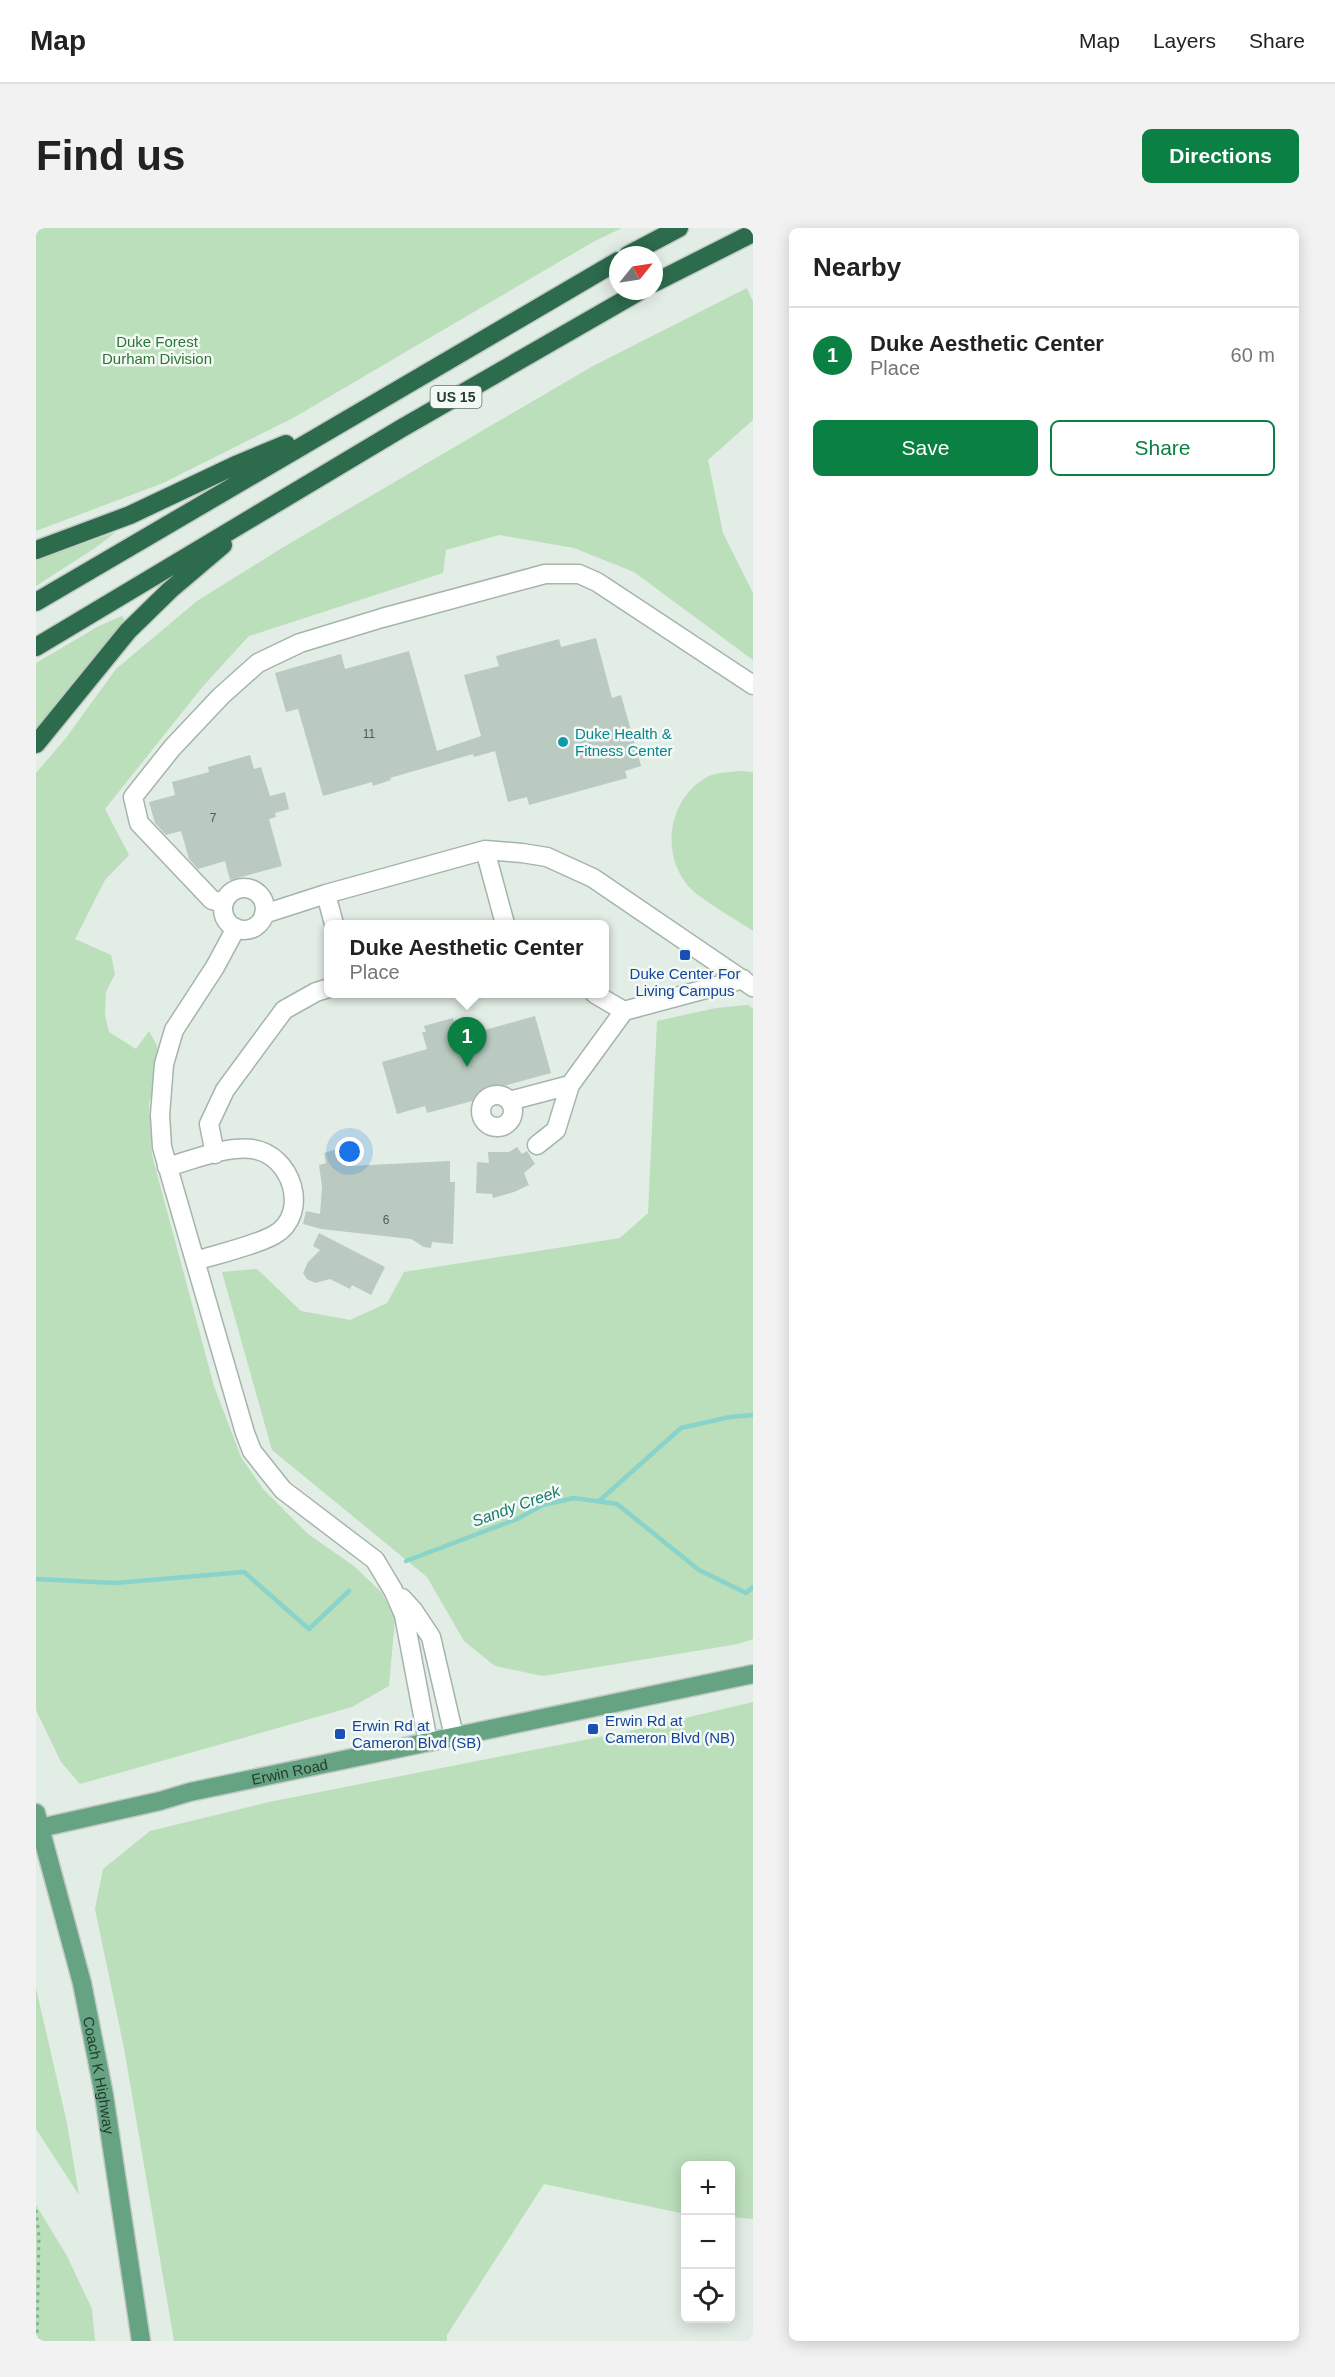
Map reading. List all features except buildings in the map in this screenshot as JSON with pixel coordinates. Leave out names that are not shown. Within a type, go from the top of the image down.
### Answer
[{"type":"highway","points":[[645,246],[679,228]]},
{"type":"highway","points":[[663,278],[753,233]]},
{"type":"highway","name":"US 15","points":[[36,602],[609,266]]},
{"type":"highway","name":"US 15","points":[[36,647],[514,362],[624,300]]},
{"type":"highway","points":[[36,550],[130,515],[238,464],[346,419]]},
{"type":"highway","points":[[36,744],[141,617],[170,590],[273,505]]},
{"type":"main road","name":"Erwin Road","points":[[38,1821],[160,1801],[190,1792],[753,1674]]},
{"type":"main road","name":"Coach K Highway","points":[[38,1821],[86,2002],[104,2095],[141,2341]]},
{"type":"lane","points":[[224,903],[212,900],[139,823],[133,797],[172,748],[221,696],[258,663],[300,643],[537,576],[559,573],[579,574],[625,600],[753,685]]},
{"type":"lane","points":[[264,914],[326,894],[485,850],[547,857],[594,878],[748,983]]},
{"type":"lane","points":[[485,850],[504,920]]},
{"type":"lane","points":[[237,889],[251,889],[260,894],[264,914],[256,926],[236,928],[225,916],[224,903],[230,893],[237,889]]},
{"type":"lane","points":[[326,894],[333,920]]},
{"type":"lane","points":[[236,928],[215,967],[174,1030],[164,1064],[160,1115],[162,1147],[252,1451],[283,1490],[375,1560],[393,1590],[404,1615],[428,1743]]},
{"type":"lane","points":[[537,1145],[556,1131],[568,1092],[624,1011],[748,983]]},
{"type":"lane","points":[[215,1154],[209,1124],[225,1090],[284,1010],[324,990]]},
{"type":"lane","points":[[604,998],[624,1011]]},
{"type":"lane","points":[[511,1106],[568,1092]]},
{"type":"lane","points":[[167,1167],[215,1154],[254,1149],[272,1155],[278,1160],[292,1184],[292,1208],[287,1223],[274,1235],[195,1261]]},
{"type":"lane","points":[[393,1590],[413,1610],[431,1637],[454,1737]]},
{"type":"path","points":[[36,2210],[39,2237],[37,2341]]},
{"type":"green space","name":"Duke Forest Durham Division","points":[[36,228],[622,228],[593,242],[293,418],[163,483],[36,531]]},
{"type":"green space","points":[[747,288],[753,302],[753,420],[708,460],[723,533],[753,593],[753,660],[634,572],[574,548],[499,535],[446,550],[443,573],[249,636],[204,685],[105,809],[129,855],[105,880],[75,939],[111,955],[115,974],[106,992],[105,1015],[109,1032],[136,1049],[149,1031],[157,1046],[159,1075],[149,1102],[152,1155],[214,1386],[241,1457],[263,1489],[308,1534],[354,1566],[382,1593],[395,1619],[389,1686],[352,1707],[80,1784],[61,1762],[36,1710],[36,773],[66,738],[116,669],[197,601],[287,545],[593,366]]},
{"type":"green space","points":[[116,532],[95,548],[36,586],[36,560]]},
{"type":"green space","points":[[122,616],[126,623],[36,732],[36,663],[99,626]]},
{"type":"green space","points":[[741,771],[753,772],[753,931],[710,904],[689,887],[674,858],[672,842],[677,811],[695,785],[709,776]]},
{"type":"green space","points":[[748,1005],[753,1009],[753,1639],[738,1644],[543,1676],[495,1666],[464,1641],[427,1577],[272,1450],[222,1272],[257,1269],[301,1311],[350,1320],[387,1303],[404,1272],[620,1238],[648,1213],[657,1021],[716,1008]]},
{"type":"green space","points":[[753,1702],[753,2219],[735,2217],[735,2161],[681,2161],[681,2213],[544,2184],[447,2335],[447,2341],[174,2341],[124,2048],[95,1909],[103,1869],[150,1831],[269,1802],[630,1731]]},
{"type":"green space","points":[[36,1988],[67,2123],[79,2195],[36,2129]]},
{"type":"green space","points":[[36,2205],[67,2256],[92,2309],[95,2341],[36,2341]]},
{"type":"waterway","name":"Sandy Creek","points":[[599,1501],[681,1428],[730,1417],[753,1415]]},
{"type":"waterway","name":"Sandy Creek","points":[[406,1561],[517,1519],[543,1505],[574,1498],[617,1504],[699,1570],[746,1593],[753,1587]]},
{"type":"waterway","name":"Sandy Creek","points":[[36,1579],[115,1583],[244,1572],[309,1629],[349,1591]]},
{"type":"place","name":"Duke Health & Fitness Center","points":[[563,742]]},
{"type":"place","name":"Duke Center For Living Campus","points":[[685,955]]},
{"type":"place","name":"Duke Aesthetic Center","points":[[467,1067]]},
{"type":"place","name":"Erwin Rd at Cameron Blvd (NB)","points":[[593,1729]]},
{"type":"place","name":"Erwin Rd at Cameron Blvd (SB)","points":[[340,1734]]}]
